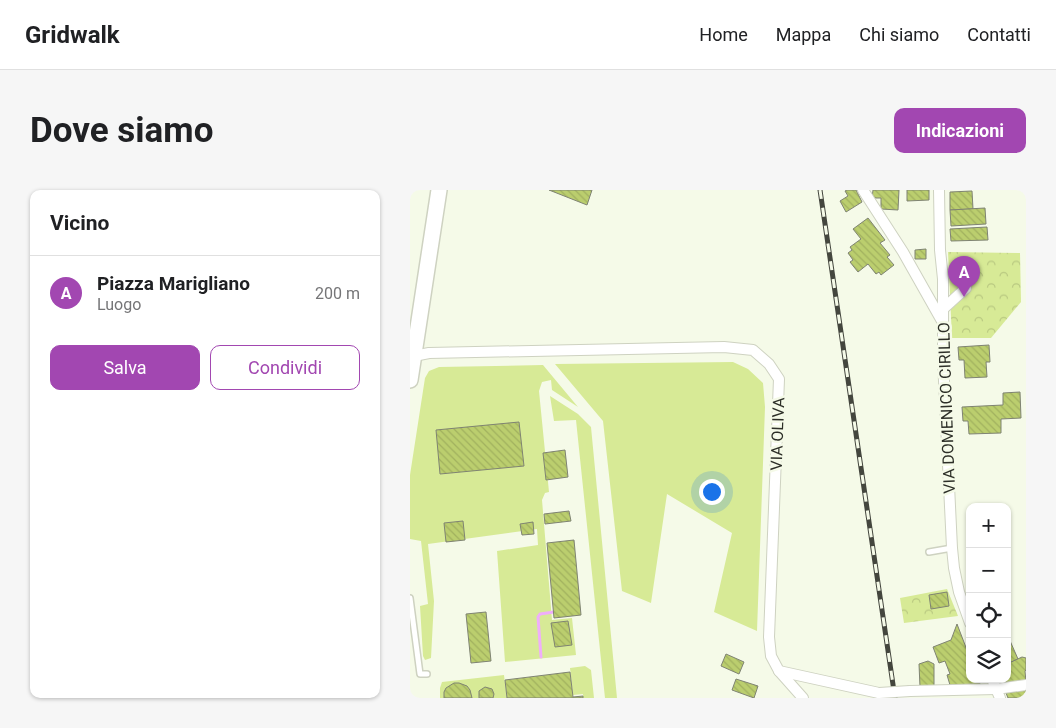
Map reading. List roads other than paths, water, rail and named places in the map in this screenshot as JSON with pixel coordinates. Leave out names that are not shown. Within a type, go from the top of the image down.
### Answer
[{"type":"main road","points":[[410,380],[439,190]]},
{"type":"street","points":[[863,190],[903,252],[943,322]]},
{"type":"street","name":"VIA DOMENICO CIRILLO","points":[[939,190],[940,250],[943,279],[943,360],[952,548],[959,592],[966,612]]},
{"type":"street","points":[[943,309],[966,288]]},
{"type":"street","name":"VIA OLIVA","points":[[414,356],[429,353],[724,347],[753,350],[769,364],[779,379],[769,637],[771,656],[779,671]]},
{"type":"street","points":[[779,671],[879,693],[996,689],[1026,685]]},
{"type":"street","points":[[779,671],[804,698]]},
{"type":"lane","points":[[928,552],[952,548]]},
{"type":"lane","points":[[410,598],[420,674],[427,674]]},
{"type":"waterway","points":[[541,657],[538,617],[540,614],[554,612]]},
{"type":"railway","points":[[820,190],[895,698]]},
{"type":"place","name":"Piazza Marigliano","points":[[964,297]]}]
